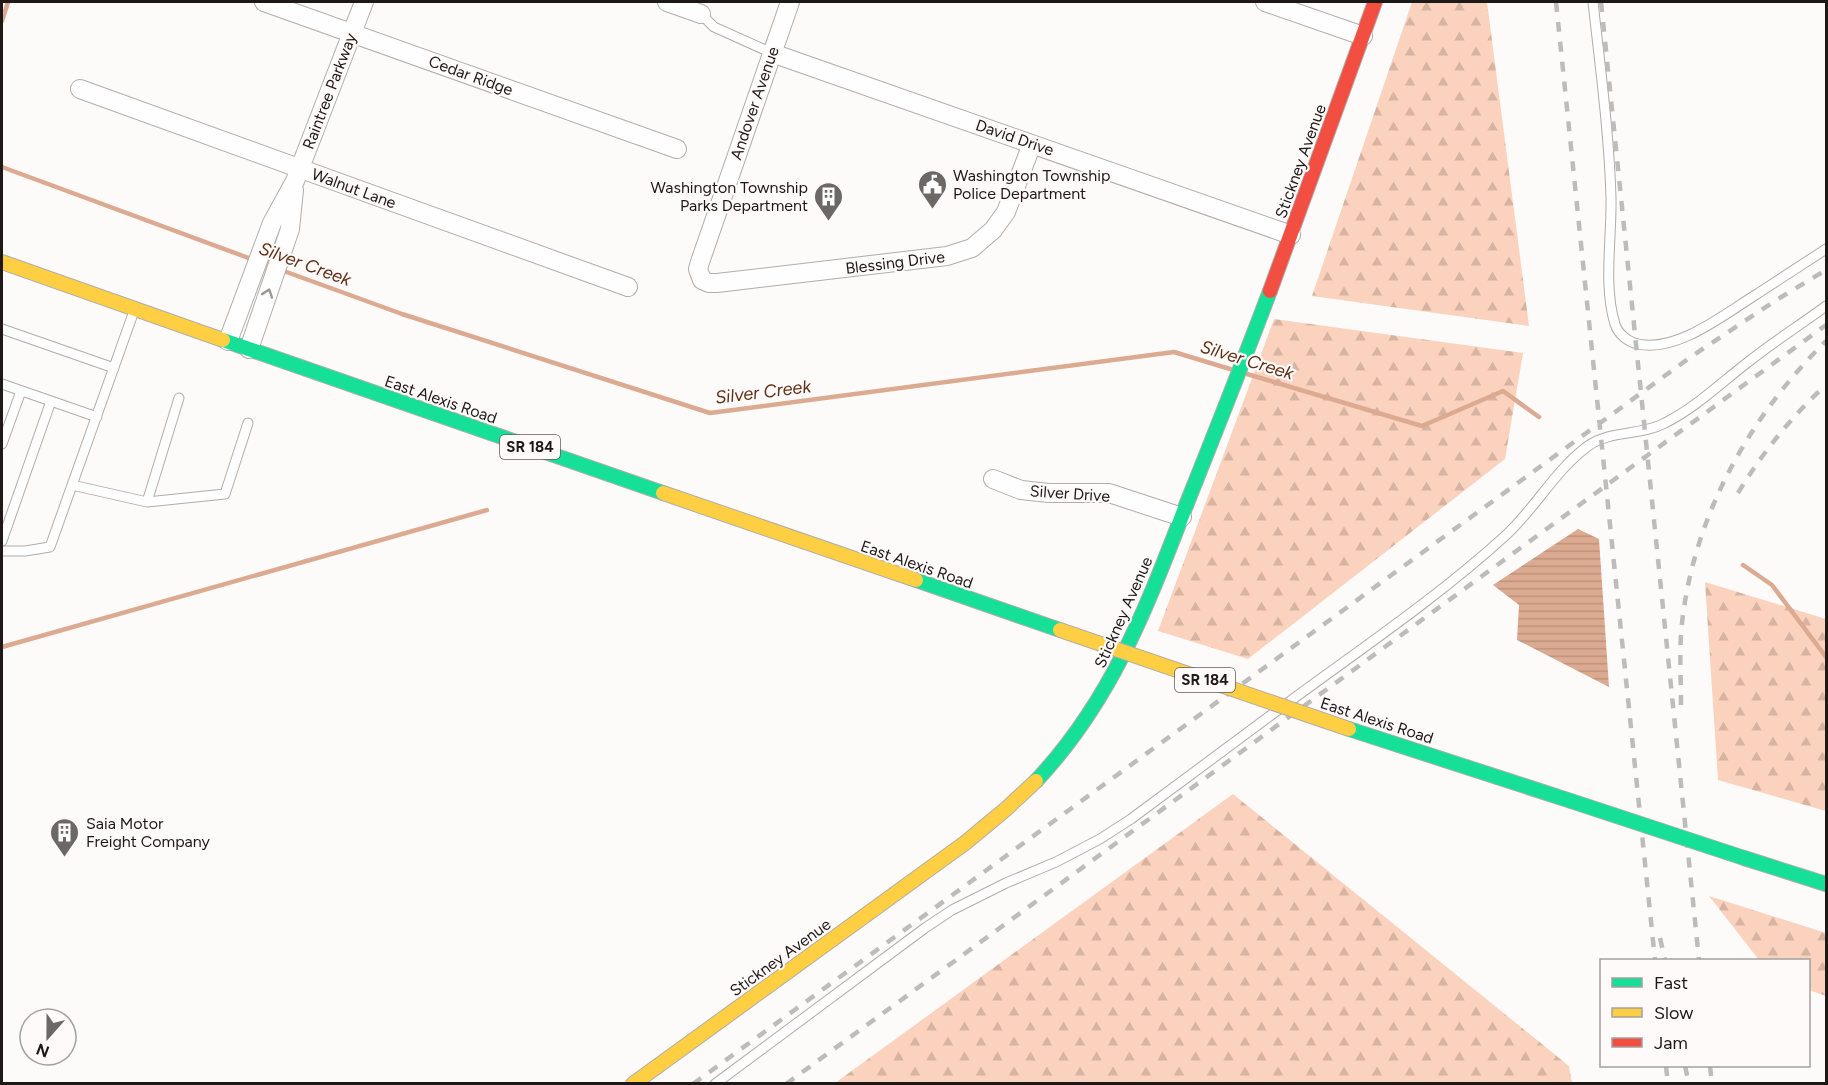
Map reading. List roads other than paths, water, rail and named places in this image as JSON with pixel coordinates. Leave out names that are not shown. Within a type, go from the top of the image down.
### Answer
[{"type":"main road","name":"Stickney Avenue","points":[[633,1083],[994,820],[1023,795],[1069,743],[1089,715],[1125,656],[1152,596],[1254,336],[1375,2]]},
{"type":"main road","name":"East Alexis Road","points":[[2,262],[1349,729],[1827,884]]},
{"type":"street","name":"Cedar Ridge","points":[[264,2],[677,149]]},
{"type":"street","name":"Raintree Parkway","points":[[228,341],[272,222],[298,175],[363,2]]},
{"type":"street","points":[[667,2],[700,15]]},
{"type":"street","name":"Andover Avenue","points":[[699,274],[700,262],[790,2]]},
{"type":"street","points":[[1265,2],[1363,36]]},
{"type":"street","name":"David Drive","points":[[771,53],[1291,235]]},
{"type":"street","name":"Walnut Lane","points":[[81,89],[298,175],[628,287]]},
{"type":"street","name":"Blessing Drive","points":[[699,274],[702,280],[717,283],[909,261],[962,252],[972,248],[987,236],[1006,212],[1032,144]]},
{"type":"street","name":"Raintree Parkway","points":[[249,349],[290,229],[298,175]]},
{"type":"street","name":"Silver Drive","points":[[993,479],[1021,490],[1049,493],[1108,493],[1182,517]]},
{"type":"lane","points":[[1593,2],[1609,166],[1611,223],[1609,281],[1614,317],[1620,334],[1636,344],[1644,345],[1657,345],[1680,338],[1714,321],[1827,249]]},
{"type":"lane","points":[[700,15],[714,27],[771,53]]},
{"type":"lane","points":[[715,1083],[952,910],[1006,883],[1056,862],[1100,839],[1131,819],[1468,569],[1508,534],[1570,462],[1588,446],[1602,438],[1645,431],[1662,425],[1681,414],[1755,356],[1827,306]]},
{"type":"lane","points":[[2,551],[26,551],[50,547],[135,309]]},
{"type":"lane","points":[[2,328],[114,368]]},
{"type":"lane","points":[[2,384],[97,417]]},
{"type":"lane","points":[[2,444],[21,391]]},
{"type":"lane","points":[[147,502],[179,398]]},
{"type":"lane","points":[[2,540],[51,401]]},
{"type":"lane","points":[[72,485],[147,502],[225,494],[248,423]]},
{"type":"waterway","points":[[2,21],[8,2]]},
{"type":"waterway","name":"Silver Creek","points":[[2,167],[254,260]]},
{"type":"waterway","name":"Silver Creek","points":[[281,270],[402,314],[710,413],[1174,352],[1230,369]]},
{"type":"waterway","name":"Silver Creek","points":[[1247,374],[1422,426],[1503,391],[1539,417]]},
{"type":"waterway","points":[[2,647],[487,510]]},
{"type":"waterway","name":"Silver Creek","points":[[1743,565],[1772,585],[1826,657]]},
{"type":"railway","points":[[1556,2],[1655,959]]},
{"type":"railway","points":[[1601,2],[1699,959]]},
{"type":"railway","points":[[693,1084],[1692,356],[1826,270]]},
{"type":"railway","points":[[786,1084],[1826,325]]},
{"type":"railway","points":[[1681,705],[1682,623],[1699,544],[1713,506],[1750,435],[1798,370],[1826,341]]},
{"type":"railway","points":[[1738,493],[1778,436],[1826,385]]},
{"type":"railway","points":[[1660,938],[1665,959]]},
{"type":"railway","points":[[1666,1067],[1668,1084]]},
{"type":"railway","points":[[1685,1067],[1689,1084]]},
{"type":"railway","points":[[1710,1067],[1712,1084]]},
{"type":"place","name":"Washington Township Police Department","points":[[932,210]]},
{"type":"place","name":"Washington Township Parks Department","points":[[829,222]]},
{"type":"place","name":"Saia Motor Freight Company","points":[[65,858]]}]
